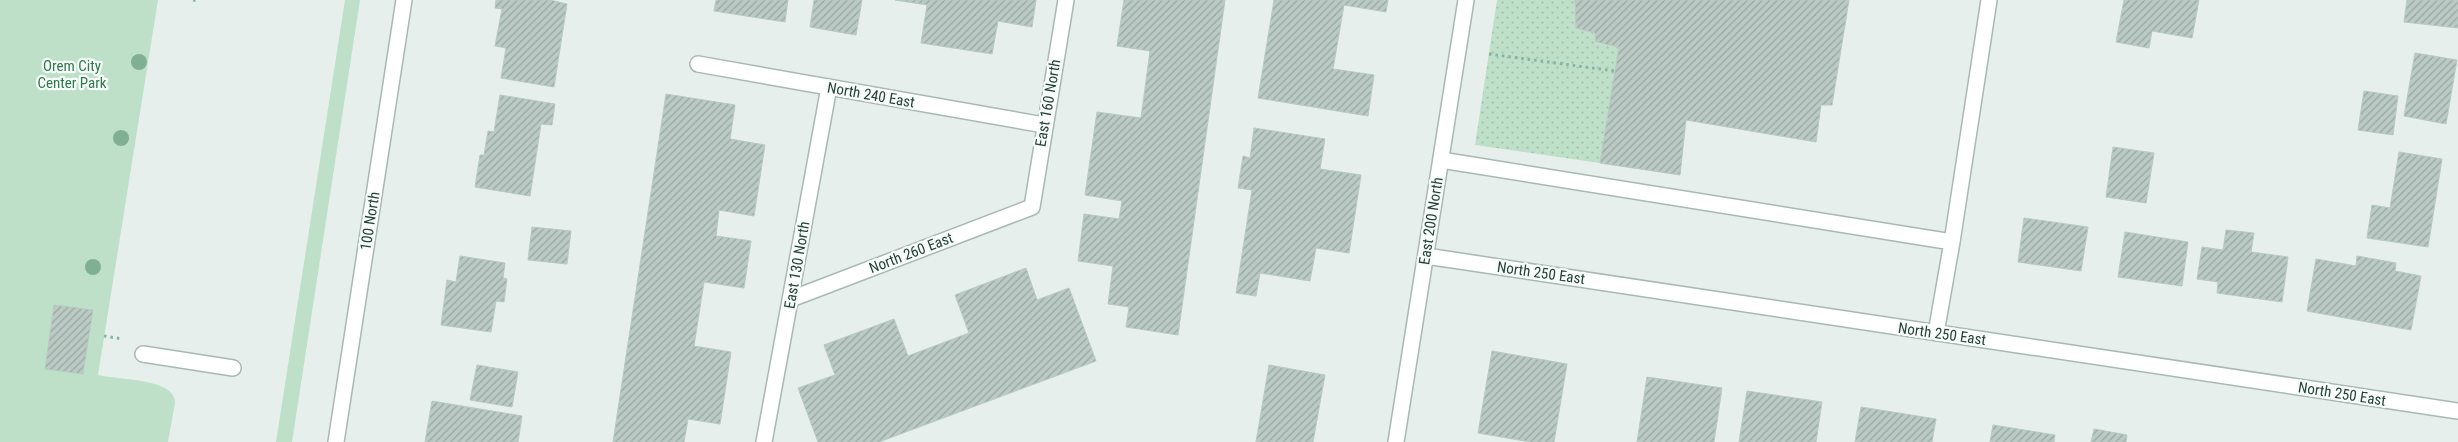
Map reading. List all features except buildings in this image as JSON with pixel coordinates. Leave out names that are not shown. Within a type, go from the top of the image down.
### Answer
[{"type":"street","name":"100 North","points":[[336,442],[404,0]]},
{"type":"street","name":"East 160 North","points":[[1032,207],[1066,0]]},
{"type":"street","name":"East 200 North","points":[[1396,442],[1466,0]]},
{"type":"street","points":[[1936,333],[1989,0]]},
{"type":"street","name":"North 240 East","points":[[698,64],[1044,126]]},
{"type":"street","name":"East 130 North","points":[[764,442],[829,88]]},
{"type":"street","points":[[1441,160],[1952,242]]},
{"type":"street","name":"North 260 East","points":[[791,299],[1032,207]]},
{"type":"street","name":"North 250 East","points":[[1426,256],[2458,411]]},
{"type":"street","points":[[143,354],[233,368]]},
{"type":"path","points":[[193,0],[199,1]]},
{"type":"path","points":[[1489,54],[1615,71]]},
{"type":"green space","name":"Orem City Center Park","points":[[0,0],[158,0],[98,375],[156,384],[173,395],[175,403],[168,442],[0,442]],"holes":[[[54,305],[93,311],[83,374],[45,369]]]},
{"type":"green space","points":[[345,0],[360,0],[292,442],[276,442]]},
{"type":"green space","points":[[1497,0],[1575,0],[1576,28],[1595,33],[1596,43],[1619,47],[1600,163],[1475,145]]}]
